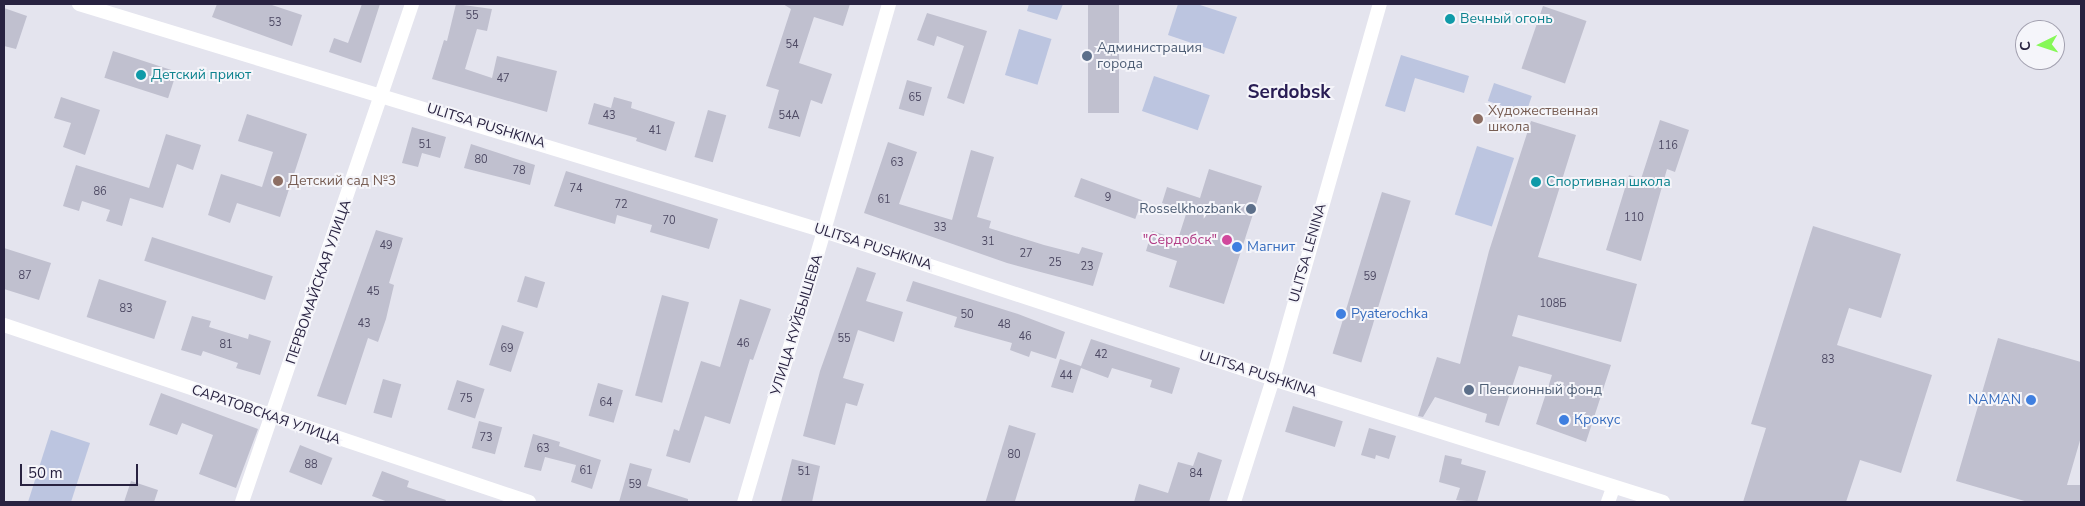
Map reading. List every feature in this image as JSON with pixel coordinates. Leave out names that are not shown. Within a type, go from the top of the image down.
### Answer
[{"type":"street","name":"ULITSA PUSHKINA","points":[[79,4],[383,94],[824,231],[1273,379],[1612,488],[1663,502]]},
{"type":"street","name":"ПЕРВОМАЙСКАЯ УЛИЦА","points":[[242,502],[273,417],[412,4]]},
{"type":"street","name":"УЛИЦА КУЙБЫШЕВА","points":[[744,502],[889,4]]},
{"type":"street","name":"ULITSA LENINA","points":[[1234,502],[1273,379],[1380,4]]},
{"type":"street","name":"САРАТОВСКАЯ УЛИЦА","points":[[4,325],[529,502]]},
{"type":"street","points":[[1608,502],[1612,488]]},
{"type":"shaded area","points":[[1029,4],[1063,4],[1057,20],[1027,11]]},
{"type":"shaded area","points":[[1178,4],[1197,4],[1237,17],[1224,54],[1168,35]]},
{"type":"shaded area","points":[[1019,29],[1052,39],[1037,85],[1005,75]]},
{"type":"shaded area","points":[[1401,55],[1469,76],[1464,93],[1415,78],[1405,112],[1385,106]]},
{"type":"shaded area","points":[[1154,76],[1210,95],[1198,130],[1142,111]]},
{"type":"shaded area","points":[[1494,83],[1532,96],[1526,114],[1488,101]]},
{"type":"shaded area","points":[[1477,146],[1514,158],[1492,227],[1455,214]]},
{"type":"shaded area","points":[[51,430],[90,443],[71,502],[28,502]]},
{"type":"building","points":[[217,4],[269,4],[302,15],[292,46],[212,17]]},
{"type":"building","points":[[362,4],[380,4],[361,63],[329,52],[334,38],[348,43]]},
{"type":"building","points":[[456,4],[492,9],[487,31],[477,29],[465,69],[492,78],[497,56],[557,71],[547,112],[432,79],[444,40],[447,41]]},
{"type":"building","points":[[783,4],[850,4],[843,26],[814,17],[799,63],[832,74],[822,104],[811,100],[800,137],[768,128],[779,90],[766,86],[791,9]]},
{"type":"building","points":[[1088,4],[1119,4],[1119,113],[1088,113]]},
{"type":"building","points":[[1543,6],[1586,21],[1565,83],[1522,68]]},
{"type":"building","points":[[4,8],[27,16],[16,49],[4,46]]},
{"type":"building","points":[[927,13],[987,31],[964,104],[947,98],[964,46],[937,36],[934,46],[917,40]]},
{"type":"building","name":"Детский приют","points":[[113,51],[177,72],[168,98],[104,78]]},
{"type":"building","points":[[907,80],[932,87],[924,116],[899,109]]},
{"type":"building","points":[[61,97],[100,110],[85,155],[63,147],[71,123],[54,118]]},
{"type":"building","points":[[614,97],[632,102],[631,108],[675,122],[666,151],[636,141],[637,138],[588,124],[594,103],[611,108]]},
{"type":"building","points":[[708,110],[726,115],[713,162],[694,157]]},
{"type":"building","name":"Детский сад №3","points":[[247,114],[307,134],[280,217],[237,203],[230,223],[208,215],[221,174],[262,187],[273,152],[238,141]]},
{"type":"building","points":[[1660,120],[1689,130],[1675,172],[1667,169],[1641,261],[1606,250],[1629,175],[1641,179]]},
{"type":"building","points":[[1531,121],[1576,135],[1538,257],[1637,284],[1621,342],[1518,315],[1512,336],[1611,365],[1586,442],[1536,424],[1552,375],[1519,366],[1499,426],[1485,422],[1487,414],[1435,397],[1423,417],[1418,416],[1437,357],[1460,364],[1489,251]]},
{"type":"building","points":[[412,127],[446,137],[440,158],[422,153],[418,167],[402,163]]},
{"type":"building","points":[[166,134],[201,145],[193,170],[177,164],[163,208],[130,198],[122,226],[106,221],[110,210],[82,201],[79,211],[63,206],[76,165],[149,188]]},
{"type":"building","points":[[888,142],[917,152],[899,204],[952,220],[971,150],[994,157],[977,217],[991,221],[989,228],[1044,245],[1079,254],[1082,247],[1103,253],[1093,286],[1007,263],[864,213]]},
{"type":"building","points":[[471,144],[535,165],[530,185],[464,168]]},
{"type":"building","points":[[1209,169],[1262,186],[1224,304],[1169,287],[1177,261],[1146,251],[1152,231],[1178,239],[1187,211],[1162,203],[1167,187],[1200,198]]},
{"type":"building","points":[[566,171],[718,219],[709,249],[650,232],[652,225],[617,215],[615,224],[554,206]]},
{"type":"building","points":[[1081,178],[1142,200],[1135,219],[1074,197]]},
{"type":"building","points":[[1382,192],[1411,201],[1361,362],[1333,354]]},
{"type":"building","points":[[1813,226],[1901,254],[1881,318],[1849,308],[1837,345],[1932,375],[1901,473],[1860,460],[1846,502],[1743,502],[1766,428],[1751,424]]},
{"type":"building","points":[[376,230],[403,238],[389,283],[394,285],[386,319],[378,342],[368,338],[346,405],[317,396]]},
{"type":"building","points":[[152,237],[273,276],[265,300],[144,261]]},
{"type":"building","points":[[4,248],[51,263],[39,300],[4,289]]},
{"type":"building","points":[[857,267],[876,273],[866,301],[903,312],[894,342],[858,330],[843,378],[864,384],[857,406],[846,403],[835,445],[803,436],[820,371]]},
{"type":"building","points":[[525,276],[545,282],[537,308],[517,302]]},
{"type":"building","points":[[99,279],[167,301],[154,339],[87,317]]},
{"type":"building","points":[[913,281],[1018,314],[1065,332],[1056,359],[1031,351],[1029,357],[1010,350],[1012,343],[954,327],[957,317],[906,301]]},
{"type":"building","points":[[662,295],[689,302],[662,403],[635,395]]},
{"type":"building","points":[[740,299],[771,309],[753,360],[750,359],[730,424],[705,416],[690,463],[666,456],[674,429],[679,431],[701,361],[720,367]]},
{"type":"building","points":[[192,316],[211,321],[209,327],[248,339],[249,334],[271,341],[260,375],[236,368],[238,363],[203,351],[201,356],[181,350]]},
{"type":"building","points":[[502,325],[524,332],[511,372],[489,365]]},
{"type":"building","name":"NAMAN","points":[[1998,338],[2081,362],[2081,437],[2067,485],[2081,485],[2081,502],[2028,502],[1956,481]]},
{"type":"building","points":[[1091,339],[1180,368],[1172,394],[1150,387],[1152,380],[1112,368],[1108,378],[1081,368],[1073,393],[1051,387],[1060,359],[1081,366]]},
{"type":"building","points":[[383,379],[401,384],[392,418],[373,413]]},
{"type":"building","points":[[457,380],[485,389],[475,418],[447,409]]},
{"type":"building","points":[[598,383],[623,390],[614,423],[589,416]]},
{"type":"building","points":[[161,393],[258,429],[236,488],[199,474],[213,435],[182,423],[177,435],[149,425]]},
{"type":"building","points":[[1293,406],[1343,421],[1335,447],[1285,432]]},
{"type":"building","points":[[479,421],[502,427],[495,454],[472,448]]},
{"type":"building","points":[[1009,425],[1036,433],[1015,502],[985,502]]},
{"type":"building","points":[[1369,428],[1396,436],[1389,459],[1376,455],[1375,459],[1361,455]]},
{"type":"building","points":[[533,434],[560,442],[559,446],[601,460],[592,489],[571,482],[576,465],[545,457],[541,471],[524,467]]},
{"type":"building","points":[[300,445],[332,458],[322,485],[289,472]]},
{"type":"building","points":[[1198,452],[1222,460],[1209,502],[1134,502],[1139,484],[1168,493],[1178,462],[1193,466]]},
{"type":"building","points":[[1445,455],[1462,459],[1461,464],[1486,471],[1477,502],[1456,500],[1460,488],[1439,482]]},
{"type":"building","points":[[792,459],[820,466],[812,502],[781,502]]},
{"type":"building","points":[[630,463],[652,469],[647,486],[688,499],[688,502],[619,502]]},
{"type":"building","points":[[382,471],[409,481],[407,487],[446,500],[445,502],[388,502],[372,496]]},
{"type":"building","points":[[131,481],[158,490],[154,502],[124,502]]},
{"type":"place","name":"Вечный огонь","points":[[1450,19]]},
{"type":"place","name":"Администрация города","points":[[1087,56]]},
{"type":"place","name":"Детский приют","points":[[141,75]]},
{"type":"place","name":"Художественная школа","points":[[1478,119]]},
{"type":"place","name":"Детский сад №3","points":[[278,181]]},
{"type":"place","name":"Спортивная школа","points":[[1536,182]]},
{"type":"place","name":"Rosselkhozbank","points":[[1251,209]]},
{"type":"place","name":"\"Сердобск\"","points":[[1227,240]]},
{"type":"place","name":"Магнит","points":[[1237,247]]},
{"type":"place","name":"Pyaterochka","points":[[1341,314]]},
{"type":"place","name":"Пенсионный фонд","points":[[1469,390]]},
{"type":"place","name":"NAMAN","points":[[2031,400]]},
{"type":"place","name":"Крокус","points":[[1564,420]]},
{"type":"district","name":"Serdobsk","points":[[1289,93]]}]
